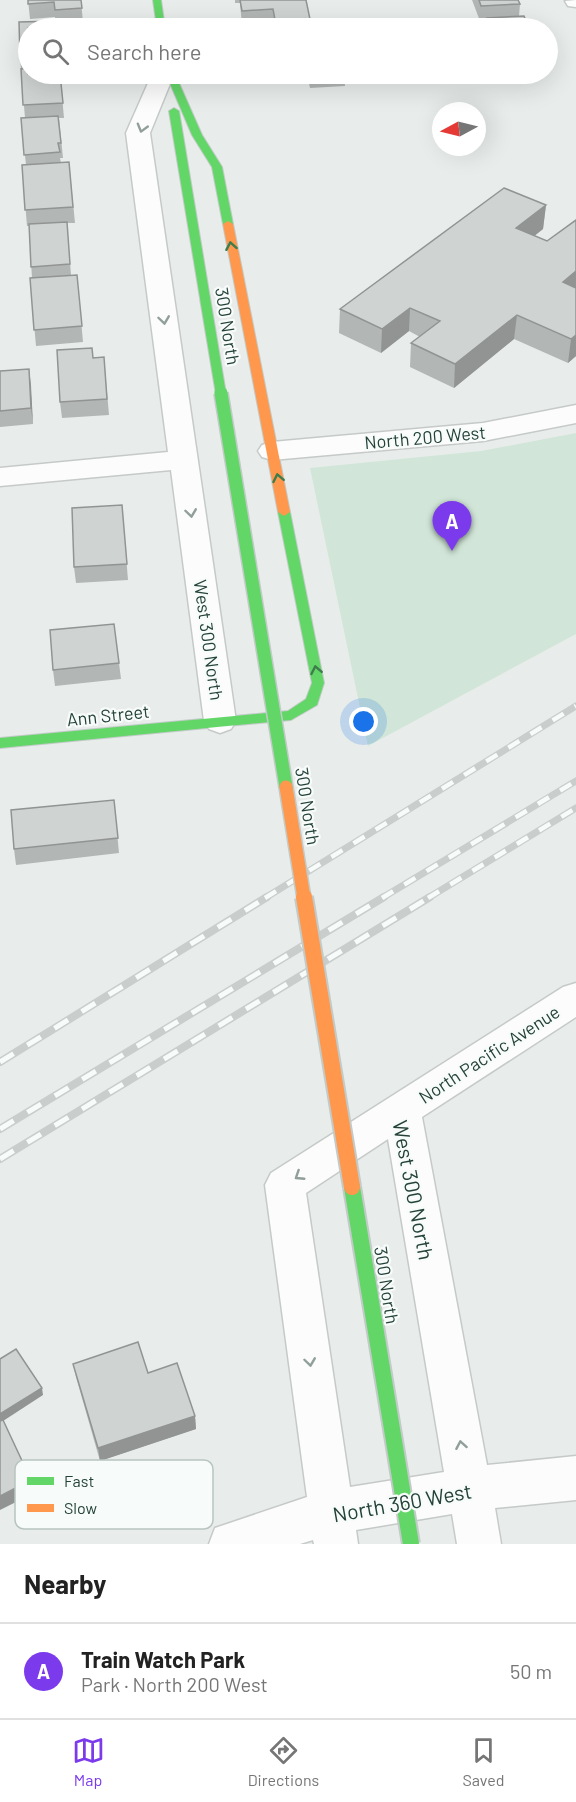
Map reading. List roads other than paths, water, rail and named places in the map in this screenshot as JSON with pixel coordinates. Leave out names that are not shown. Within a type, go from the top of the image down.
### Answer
[{"type":"main road","points":[[157,0],[160,18]]},
{"type":"main road","name":"300 North","points":[[171,84],[411,1544]]},
{"type":"main road","name":"West 300 North","points":[[174,84],[197,135],[217,167],[318,683],[312,702],[291,715],[220,722]]},
{"type":"main road","name":"Ann Street","points":[[0,743],[220,722]]},
{"type":"street","name":"West 300 North","points":[[159,84],[138,133],[220,722]]},
{"type":"street","name":"North 200 West","points":[[272,451],[483,432],[576,414]]},
{"type":"street","points":[[0,477],[184,460]]},
{"type":"street","name":"North Pacific Avenue","points":[[402,1111],[576,998]]},
{"type":"street","name":"West 300 North","points":[[334,1528],[285,1185],[402,1111],[479,1544]]},
{"type":"street","name":"North 360 West","points":[[231,1544],[334,1528],[469,1490],[576,1478]]},
{"type":"railway","points":[[265,898],[576,706]]},
{"type":"railway","points":[[382,898],[576,781]]},
{"type":"railway","points":[[428,898],[576,808]]},
{"type":"railway","points":[[0,1062],[267,897]]},
{"type":"railway","points":[[0,1129],[384,897]]},
{"type":"railway","points":[[0,1159],[430,897]]},
{"type":"place","name":"Train Watch Park","points":[[452,551]]}]
